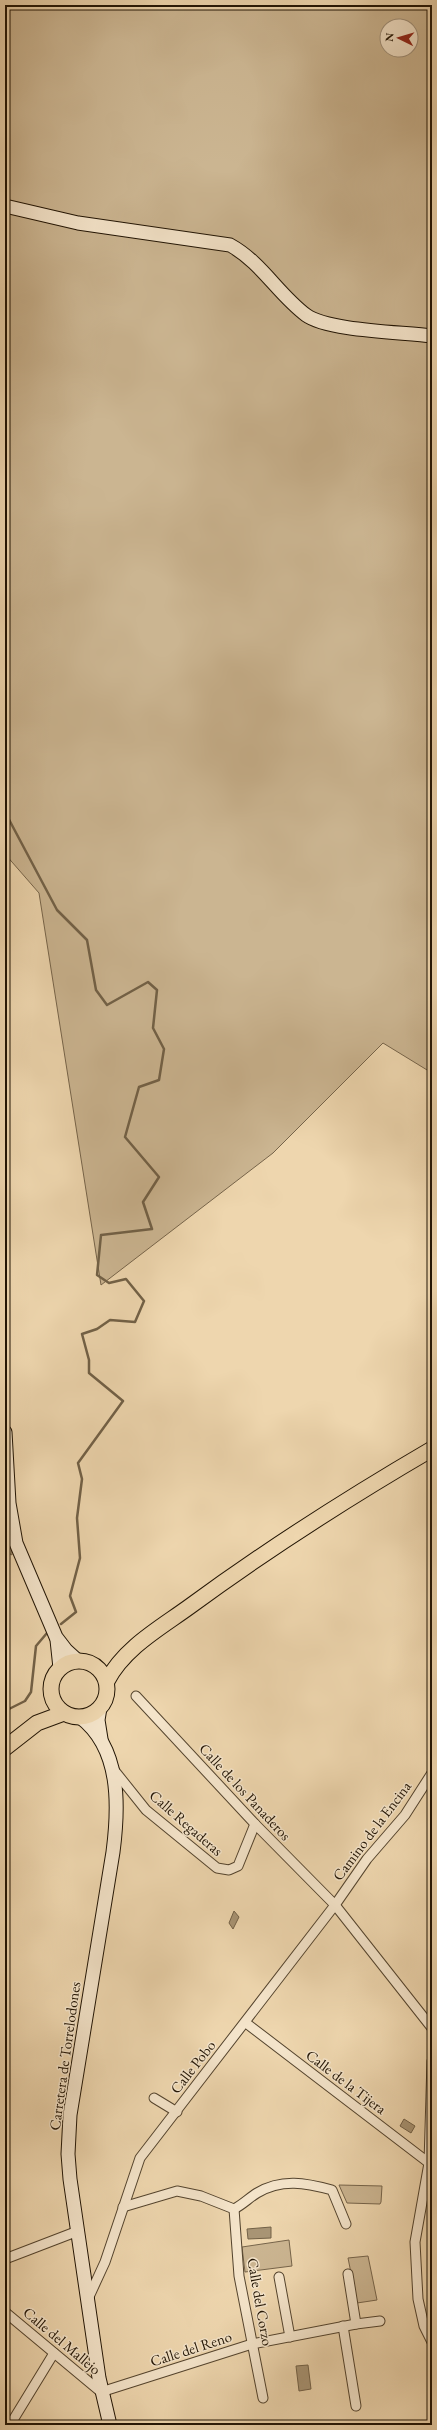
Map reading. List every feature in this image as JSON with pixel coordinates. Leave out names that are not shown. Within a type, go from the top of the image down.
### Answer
[{"type":"main road","points":[[5,206],[78,223],[230,245],[248,256],[298,308],[314,320],[336,326],[432,336]]},
{"type":"main road","points":[[5,1432],[9,1503],[16,1544],[56,1636],[60,1652],[60,1668]]},
{"type":"main road","points":[[107,1681],[113,1670],[129,1652],[274,1546],[338,1504],[432,1449]]},
{"type":"main road","points":[[56,1636],[66,1650],[77,1660],[95,1664],[106,1662],[129,1652]]},
{"type":"main road","points":[[64,1713],[52,1698],[50,1687],[53,1677],[60,1668],[77,1660]]},
{"type":"main road","points":[[5,1748],[37,1723],[64,1713],[80,1717],[91,1715],[100,1708],[108,1691],[107,1681],[95,1664]]},
{"type":"main road","points":[[37,1723],[52,1698]]},
{"type":"main road","name":"Carretera de Torrelodones","points":[[100,1708],[98,1720],[101,1741]]},
{"type":"main road","name":"Carretera de Torrelodones","points":[[80,1717],[89,1724],[101,1741],[111,1765],[117,1789],[115,1839],[68,2134],[70,2172],[101,2392],[110,2425]]},
{"type":"street","name":"Calle de los Panaderos","points":[[136,1696],[255,1824],[335,1905],[432,2028]]},
{"type":"street","name":"Calle Regaderas","points":[[111,1765],[146,1810],[217,1868],[229,1870],[238,1866],[255,1824]]},
{"type":"street","name":"Camino de la Encina","points":[[335,1905],[367,1859],[405,1815],[432,1773]]},
{"type":"street","name":"Calle Pobo","points":[[88,2301],[105,2262],[140,2158],[246,2023],[335,1905]]},
{"type":"street","name":"Calle de la Tijera","points":[[246,2023],[429,2163]]},
{"type":"street","points":[[432,2061],[429,2163],[415,2242],[418,2299],[424,2326],[432,2342]]},
{"type":"street","points":[[154,2098],[177,2112]]},
{"type":"street","points":[[123,2208],[176,2191],[201,2196],[234,2209],[258,2192],[282,2183],[302,2182],[332,2190],[346,2224]]},
{"type":"street","name":"Calle del Corzo","points":[[234,2209],[239,2276],[263,2398]]},
{"type":"street","points":[[5,2259],[78,2231]]},
{"type":"street","points":[[84,2271],[95,2270],[105,2262]]},
{"type":"street","points":[[348,2274],[356,2324]]},
{"type":"street","points":[[279,2277],[290,2337]]},
{"type":"street","name":"Calle del Mallejo","points":[[5,2312],[101,2392]]},
{"type":"street","name":"Calle del Reno","points":[[101,2392],[252,2344],[343,2326],[380,2321]]},
{"type":"street","points":[[343,2326],[356,2406]]},
{"type":"street","points":[[10,2425],[54,2353]]},
{"type":"shaded area","points":[[5,5],[432,5],[432,1073],[383,1043],[273,1153],[101,1285],[39,893],[5,854]]},
{"type":"shaded area","points":[[5,1484],[12,1555],[5,1551]]},
{"type":"shaded area","points":[[234,1911],[239,1917],[233,1929],[229,1923]]},
{"type":"shaded area","points":[[404,2119],[415,2126],[411,2133],[400,2126]]},
{"type":"shaded area","points":[[339,2185],[382,2186],[381,2202],[380,2204],[347,2203]]},
{"type":"shaded area","points":[[271,2227],[271,2238],[248,2239],[247,2229]]},
{"type":"shaded area","points":[[289,2240],[292,2266],[245,2272],[242,2247]]},
{"type":"shaded area","points":[[368,2256],[377,2300],[357,2303],[348,2258]]},
{"type":"shaded area","points":[[308,2365],[311,2389],[299,2391],[296,2366]]},
{"type":"waterway","points":[[5,812],[57,910],[87,940],[96,990],[107,1005],[148,982],[157,990],[153,1028],[164,1049],[159,1080],[139,1087],[125,1137],[159,1177],[143,1202],[152,1229],[101,1235],[97,1275],[109,1283],[126,1279],[144,1301],[135,1322],[110,1320],[97,1329],[82,1334],[89,1360],[89,1373],[123,1401],[78,1463],[82,1479],[77,1518],[80,1558],[70,1596],[76,1612],[61,1624]]},
{"type":"waterway","points":[[5,1711],[25,1701],[31,1692],[36,1646],[47,1633]]}]
